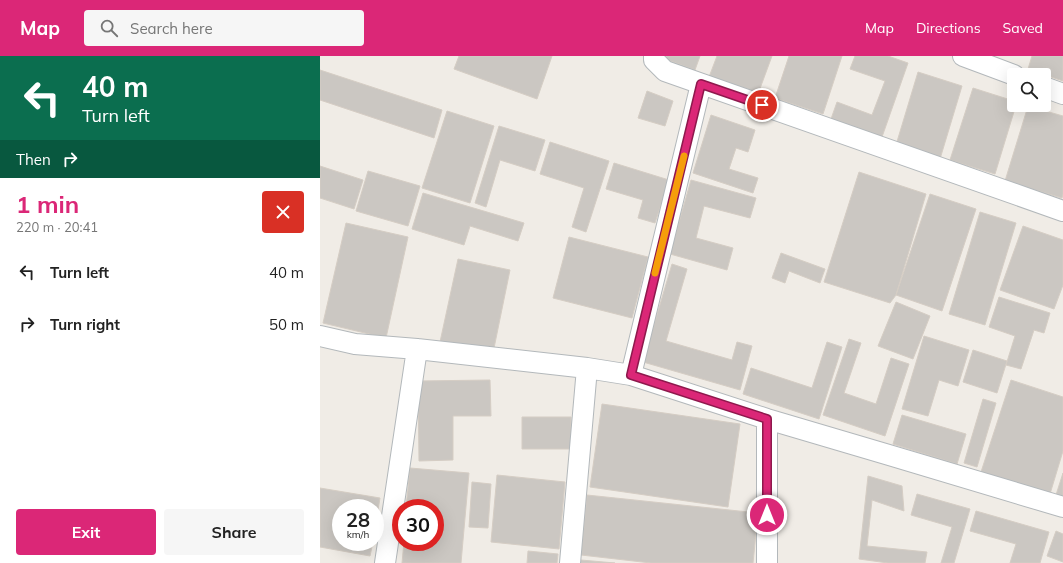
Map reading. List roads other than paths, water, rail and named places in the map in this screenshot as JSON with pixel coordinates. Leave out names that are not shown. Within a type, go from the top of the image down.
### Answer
[{"type":"street","points":[[654,56],[654,60],[665,71],[1063,212]]},
{"type":"street","points":[[962,56],[1007,72]]},
{"type":"street","points":[[631,375],[701,84]]},
{"type":"street","points":[[1051,90],[1063,94]]},
{"type":"street","points":[[320,336],[354,344],[417,349],[587,368],[631,375],[767,419],[889,454],[1063,507]]},
{"type":"street","points":[[385,563],[417,349]]},
{"type":"street","points":[[570,563],[587,368]]},
{"type":"street","points":[[767,419],[767,563]]}]
